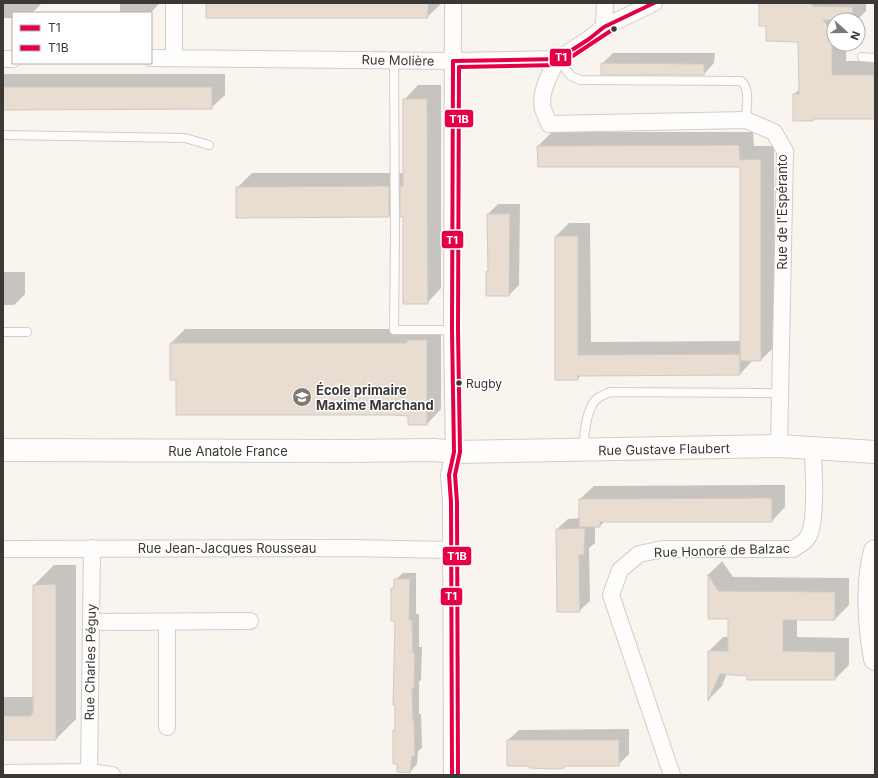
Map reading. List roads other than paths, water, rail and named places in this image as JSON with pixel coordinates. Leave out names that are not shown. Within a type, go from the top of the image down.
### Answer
[{"type":"street","points":[[174,3],[174,58]]},
{"type":"street","points":[[452,775],[451,502],[449,475],[454,452],[452,330],[454,3]]},
{"type":"street","points":[[604,27],[605,3]]},
{"type":"street","points":[[558,59],[589,39],[604,27],[654,3]]},
{"type":"street","name":"Rue Molière","points":[[152,58],[453,61],[558,59]]},
{"type":"street","name":"Rue de l'Espéranto","points":[[558,59],[550,73],[542,98],[543,109],[549,124],[746,120],[774,132],[785,151],[779,446]]},
{"type":"street","name":"Rue Gustave Flaubert","points":[[454,452],[482,450],[583,450],[779,446],[875,452]]},
{"type":"street","name":"Rue Honoré de Balzac","points":[[672,775],[611,595],[620,570],[639,554],[663,549],[793,549],[808,538],[813,524],[812,447]]},
{"type":"street","name":"Rue Anatole France","points":[[3,450],[434,450],[454,452]]},
{"type":"street","name":"Rue Charles Péguy","points":[[89,774],[92,548]]},
{"type":"street","name":"Rue Jean-Jacques Rousseau","points":[[3,549],[348,548],[451,550]]},
{"type":"street","points":[[875,551],[872,561],[870,596],[871,636],[875,659]]},
{"type":"street","points":[[91,622],[250,621]]},
{"type":"street","points":[[167,622],[167,727]]},
{"type":"street","points":[[3,773],[112,775]]},
{"type":"lane","points":[[862,57],[875,58]]},
{"type":"lane","points":[[558,59],[570,76],[580,80],[741,81],[747,91],[746,120]]},
{"type":"lane","points":[[394,60],[394,330],[452,330]]},
{"type":"lane","points":[[3,135],[185,138],[208,145]]},
{"type":"lane","points":[[3,332],[27,332]]},
{"type":"lane","points":[[583,450],[584,434],[588,415],[597,398],[610,392],[779,394]]},
{"type":"place","name":"Rugby","points":[[459,383]]},
{"type":"place","name":"École primaire Maxime Marchand","points":[[302,397]]}]
